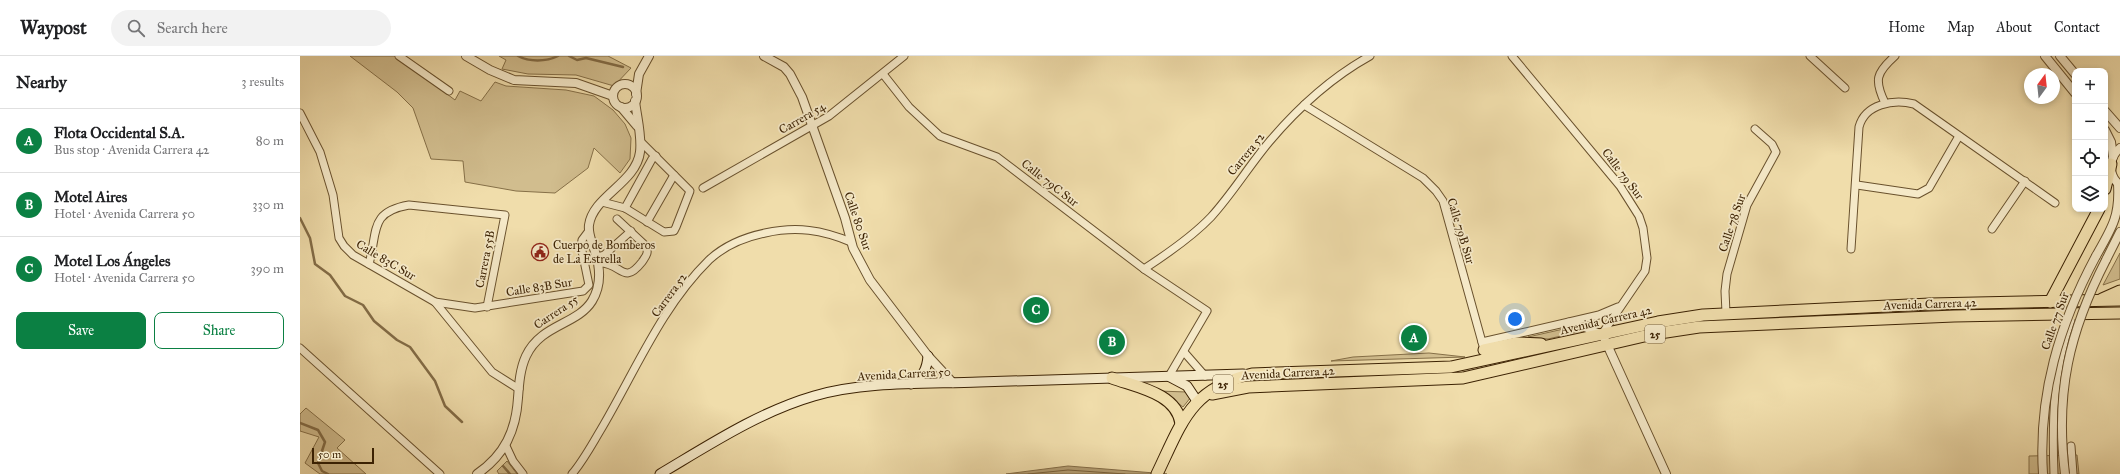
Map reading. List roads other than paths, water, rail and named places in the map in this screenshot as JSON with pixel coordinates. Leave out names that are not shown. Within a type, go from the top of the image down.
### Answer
[{"type":"highway","points":[[2108,177],[2112,160]]},
{"type":"highway","points":[[2050,302],[2097,212]]},
{"type":"highway","points":[[2097,301],[2120,291]]},
{"type":"highway","name":"Avenida Carrera 42","points":[[1197,401],[1226,382],[1252,374],[1434,369],[1484,351],[1504,356],[1682,317],[1726,313],[1930,304],[2120,300]]},
{"type":"highway","name":"Avenida Carrera 42","points":[[1197,401],[1224,391],[1248,387],[1463,378],[1653,334],[1717,326],[1954,316],[2120,313]]},
{"type":"highway","points":[[1484,351],[1517,343],[1555,345]]},
{"type":"highway","points":[[1504,356],[1550,359]]},
{"type":"highway","points":[[1112,378],[1165,399],[1177,410],[1181,424]]},
{"type":"highway","name":"25","points":[[1157,474],[1181,424],[1197,401]]},
{"type":"main road","points":[[911,384],[923,374],[927,366],[928,356]]},
{"type":"main road","name":"Avenida Carrera 50","points":[[660,474],[732,432],[789,404],[815,396],[843,390],[911,384],[1252,374]]},
{"type":"main road","points":[[1169,376],[1187,386],[1197,401]]},
{"type":"street","points":[[399,56],[449,91]]},
{"type":"street","points":[[466,56],[490,70],[514,80],[576,83],[613,96]]},
{"type":"street","points":[[588,232],[593,215],[602,202],[634,169],[640,153],[641,142],[638,126],[636,97],[639,74],[649,56]]},
{"type":"street","name":"Calle 80 Sur","points":[[764,56],[784,67],[790,74],[813,125],[845,218],[851,242],[870,280],[903,317],[928,356],[953,383]]},
{"type":"street","name":"Carrera 52","points":[[1144,269],[1161,258],[1210,217],[1269,142],[1304,105],[1357,63],[1370,56]]},
{"type":"street","name":"Calle 79 Sur","points":[[1512,56],[1620,186],[1639,216],[1646,238],[1645,271],[1620,305],[1602,334]]},
{"type":"street","points":[[1810,56],[1845,88]]},
{"type":"street","points":[[1885,103],[1878,89],[1877,80],[1887,59],[1895,56]]},
{"type":"street","points":[[2045,56],[2072,89]]},
{"type":"street","points":[[2060,56],[2072,70]]},
{"type":"street","name":"Carrera 54","points":[[703,188],[829,116],[883,74],[901,57]]},
{"type":"street","points":[[638,126],[621,107],[615,103],[613,96],[616,89],[639,74]]},
{"type":"street","name":"Calle 79C Sur","points":[[883,74],[908,107],[940,136],[997,157],[1144,269],[1207,311],[1184,352]]},
{"type":"street","points":[[622,85],[632,87],[636,97]]},
{"type":"street","points":[[621,107],[630,107],[636,97]]},
{"type":"street","points":[[1851,249],[1857,185],[1858,140],[1862,117],[1867,112],[1885,103],[1898,102],[1914,104],[2055,203]]},
{"type":"street","name":"Calle 79B Sur","points":[[1304,105],[1422,178],[1436,191],[1443,201],[1484,351]]},
{"type":"street","name":"Calle 83C Sur","points":[[300,113],[320,152],[333,195],[339,238],[344,246],[353,255],[435,302],[492,372],[519,389]]},
{"type":"street","points":[[2108,114],[2120,128]]},
{"type":"street","name":"Calle 78 Sur","points":[[1726,313],[1725,291],[1727,274],[1747,205],[1776,152],[1772,144],[1756,128]]},
{"type":"street","points":[[1857,185],[1918,194],[1924,192],[1929,188],[1960,136]]},
{"type":"street","points":[[2108,136],[2111,142],[2112,160]]},
{"type":"street","points":[[602,202],[625,208],[664,232],[674,231],[690,191],[641,142]]},
{"type":"street","points":[[2112,160],[2120,148]]},
{"type":"street","points":[[625,208],[652,159],[656,156]]},
{"type":"street","name":"Calle 77 Sur","points":[[2044,474],[2044,408],[2054,359],[2070,309],[2117,215],[2119,185],[2113,178],[2112,160]]},
{"type":"street","points":[[647,222],[674,175]]},
{"type":"street","points":[[1992,229],[2025,181]]},
{"type":"street","name":"Carrera 55B","points":[[369,264],[378,221],[385,213],[394,208],[409,206],[505,215],[487,306]]},
{"type":"street","points":[[598,260],[616,267],[623,274],[630,274],[635,271],[648,250],[631,231],[617,219]]},
{"type":"street","name":"Carrera 52","points":[[572,474],[583,460],[625,389],[662,321],[675,301],[709,260],[747,237],[774,231],[808,229],[822,231],[851,242]]},
{"type":"street","points":[[598,260],[631,231]]},
{"type":"street","name":"Carrera 55","points":[[477,474],[494,461],[506,446],[515,425],[519,389],[525,358],[535,342],[552,328],[585,309],[592,301],[597,288],[598,260],[588,232]]},
{"type":"street","name":"Calle 83B Sur","points":[[435,302],[468,309],[583,291],[588,286],[581,246],[582,240],[588,232]]},
{"type":"street","name":"Calle 77 Sur","points":[[2065,474],[2061,429],[2067,363],[2080,317],[2120,232]]},
{"type":"street","points":[[1484,351],[1569,322],[1606,314],[1620,305]]},
{"type":"street","name":"Calle 77 Sur","points":[[2054,474],[2052,425],[2054,394],[2063,348],[2073,314]]},
{"type":"street","points":[[1569,322],[1602,334],[1666,474]]},
{"type":"street","points":[[300,348],[440,474]]},
{"type":"street","points":[[1169,376],[1184,352],[1205,376]]},
{"type":"street","points":[[506,446],[513,461],[523,474]]},
{"type":"street","points":[[2071,446],[2072,474]]},
{"type":"water","points":[[1068,466],[1167,474],[1006,474]]},
{"type":"waterway","points":[[518,56],[538,60],[558,56]]},
{"type":"waterway","points":[[569,56],[577,60],[586,58],[623,67]]},
{"type":"waterway","points":[[300,218],[310,238],[315,264],[330,275],[345,296],[363,305],[374,321],[397,340],[410,347],[435,381],[445,406],[462,422]]},
{"type":"waterway","points":[[300,423],[318,430],[325,442],[318,463],[322,471],[328,474]]},
{"type":"waterway","points":[[503,466],[510,474]]},
{"type":"place","name":"Cuerpo de Bomberos de La Estrella","points":[[540,252]]},
{"type":"place","name":"Motel Los Ángeles","points":[[1036,310]]},
{"type":"place","name":"Flota Occidental S.A.","points":[[1414,338]]},
{"type":"place","name":"Motel Aires","points":[[1112,342]]}]
